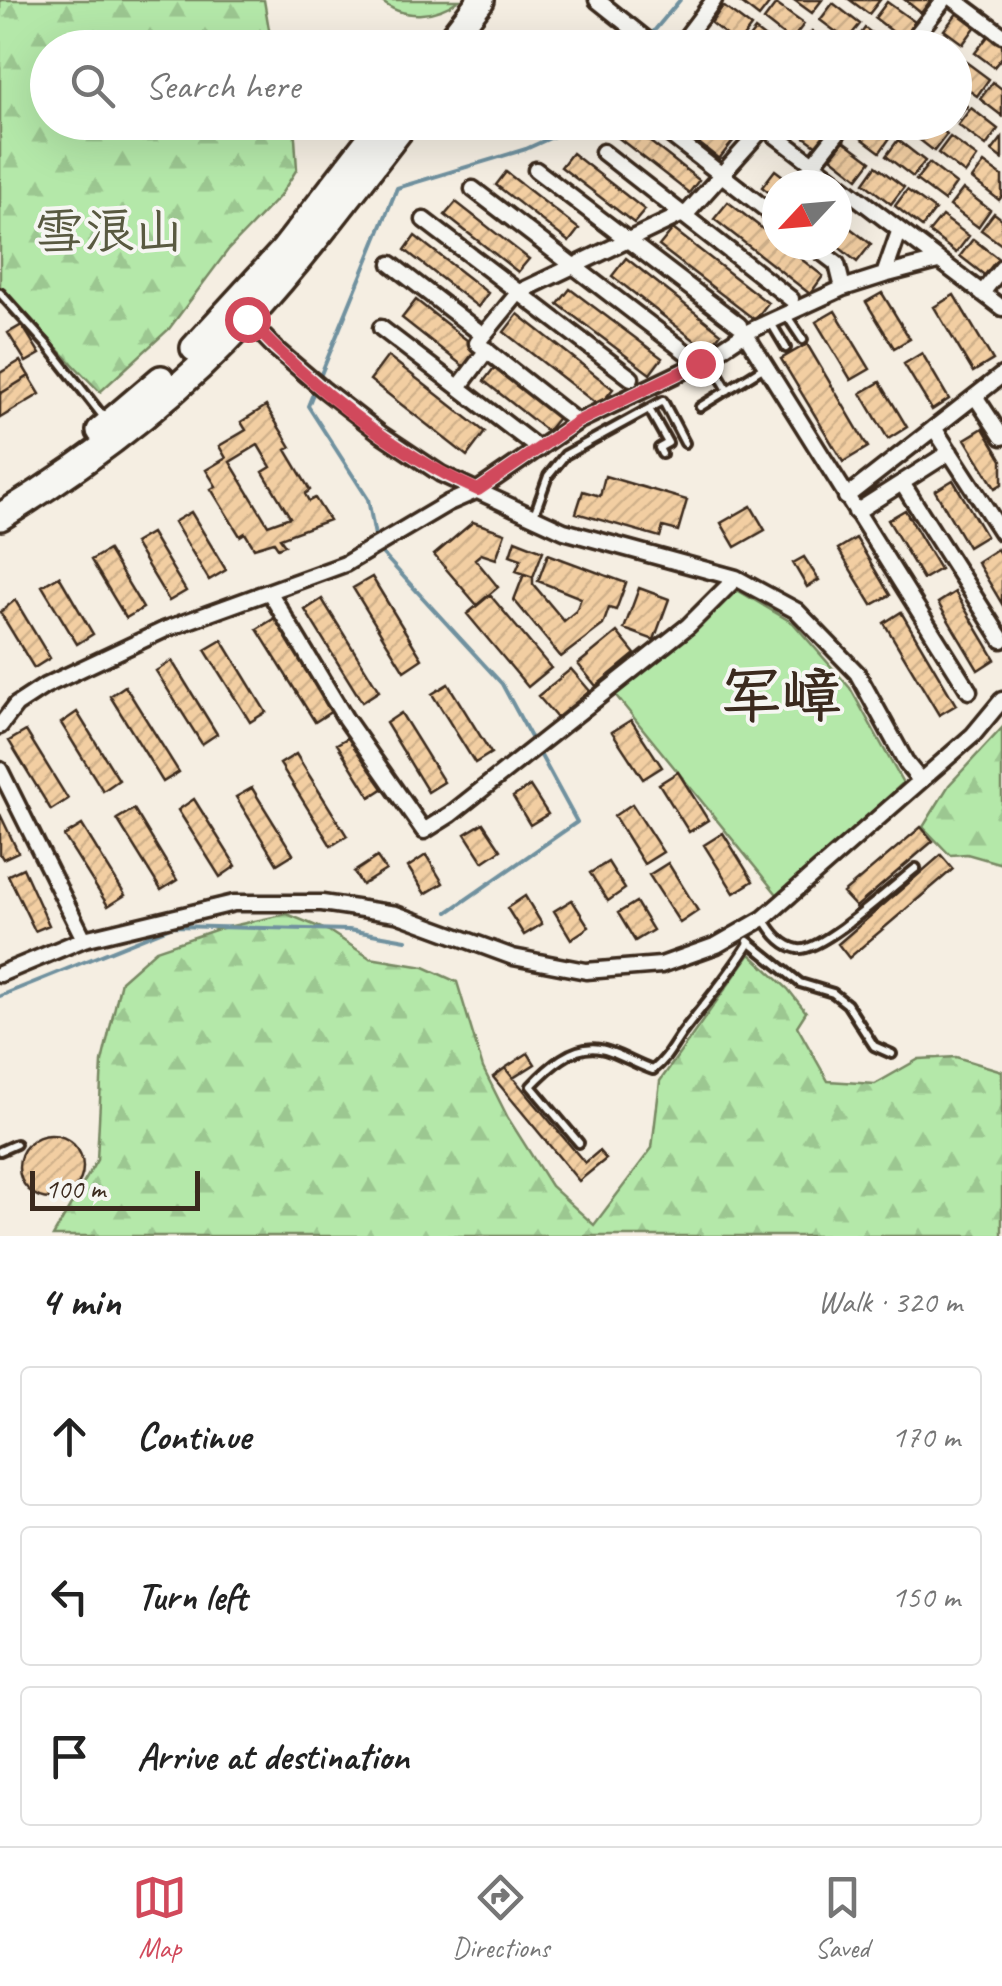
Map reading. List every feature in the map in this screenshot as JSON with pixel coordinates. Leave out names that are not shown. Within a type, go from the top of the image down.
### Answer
[{"type":"highway","points":[[458,30],[481,0]]},
{"type":"highway","points":[[478,30],[501,0]]},
{"type":"highway","points":[[0,517],[56,483],[139,422],[241,312],[369,140]]},
{"type":"highway","points":[[0,500],[108,424],[296,262],[392,140]]},
{"type":"street","points":[[597,0],[635,30]]},
{"type":"street","points":[[692,30],[714,0]]},
{"type":"street","points":[[920,30],[944,0]]},
{"type":"street","points":[[955,0],[1002,35]]},
{"type":"street","points":[[677,140],[762,206]]},
{"type":"street","points":[[459,388],[519,292],[690,211],[749,140]]},
{"type":"street","points":[[781,140],[1002,308]]},
{"type":"street","points":[[813,164],[832,140]]},
{"type":"street","points":[[603,152],[683,214],[789,306]]},
{"type":"street","points":[[536,170],[742,329],[968,691]]},
{"type":"street","points":[[473,189],[704,360]]},
{"type":"street","points":[[424,220],[631,378]]},
{"type":"street","points":[[884,275],[899,232]]},
{"type":"street","points":[[832,260],[837,264],[843,288]]},
{"type":"street","points":[[0,726],[16,705],[45,686],[166,628],[345,564],[448,503],[478,490],[577,422],[704,360],[742,329],[770,322],[789,306],[938,261]]},
{"type":"street","points":[[391,264],[577,422]]},
{"type":"street","points":[[982,293],[1002,268]]},
{"type":"street","points":[[241,312],[276,349],[323,389],[380,434],[442,474],[564,530],[736,578],[797,611],[857,673],[907,764],[920,780]]},
{"type":"street","points":[[381,328],[539,449]]},
{"type":"street","points":[[846,496],[1002,375]]},
{"type":"street","points":[[976,396],[1002,437]]},
{"type":"street","points":[[934,428],[1002,533]]},
{"type":"street","points":[[856,512],[950,452]]},
{"type":"street","points":[[902,483],[1002,640]]},
{"type":"street","points":[[270,592],[345,718],[424,831],[452,814],[688,626],[736,578]]},
{"type":"street","points":[[0,974],[84,939],[234,903],[322,903],[396,914],[513,957],[586,971],[661,965],[746,937],[973,735],[1002,700]]},
{"type":"street","points":[[0,770],[84,939]]},
{"type":"lane","points":[[0,294],[48,346],[108,424]]},
{"type":"lane","points":[[789,306],[803,340]]},
{"type":"lane","points":[[770,322],[786,348]]},
{"type":"lane","points":[[704,360],[728,390]]},
{"type":"lane","points":[[700,407],[766,366]]},
{"type":"lane","points":[[534,516],[548,476],[565,455],[648,408],[663,401],[685,443]]},
{"type":"lane","points":[[648,408],[668,443],[658,448],[662,454]]},
{"type":"lane","points":[[764,918],[772,935],[799,949],[820,945],[916,868]]},
{"type":"lane","points":[[579,1143],[530,1086],[549,1067],[588,1050],[600,1049],[653,1070],[666,1060],[680,1036],[733,970],[746,937],[800,983],[833,992],[847,1004],[874,1046],[892,1054]]},
{"type":"lane","points":[[0,1152],[16,1144]]},
{"type":"green space","name":"雪浪山","points":[[0,0],[264,0],[269,30],[30,30],[30,140],[295,140],[297,169],[280,196],[228,250],[169,329],[100,392],[0,289]]},
{"type":"green space","points":[[380,0],[459,0],[430,13],[409,14]]},
{"type":"green space","points":[[737,590],[793,623],[850,688],[903,783],[780,898],[613,692]]},
{"type":"green space","points":[[1002,728],[1002,864],[967,854],[950,855],[923,827],[949,785]]},
{"type":"green space","points":[[287,914],[329,931],[370,958],[424,967],[457,982],[483,1068],[508,1118],[551,1186],[594,1225],[652,1148],[660,1081],[750,954],[788,989],[806,1012],[797,1026],[828,1081],[875,1084],[919,1059],[956,1057],[1002,1071],[1002,1236],[53,1236],[97,1160],[102,1062],[121,981],[156,950],[218,929]]},
{"type":"building","points":[[737,0],[772,0],[759,17]]},
{"type":"building","points":[[794,0],[822,0],[812,13]]},
{"type":"building","points":[[850,0],[880,0],[869,14]]},
{"type":"building","points":[[905,0],[931,0],[921,13]]},
{"type":"building","points":[[887,2],[915,22],[909,30],[890,30],[875,18]]},
{"type":"building","points":[[833,3],[860,24],[855,30],[834,30],[820,20]]},
{"type":"building","points":[[776,4],[804,24],[799,30],[777,30],[764,20]]},
{"type":"building","points":[[723,6],[751,27],[720,30],[711,23]]},
{"type":"building","points":[[958,12],[976,26],[972,32],[944,30]]},
{"type":"building","points":[[989,35],[1002,45],[1002,57],[994,67],[975,53]]},
{"type":"building","points":[[972,66],[989,79],[977,96],[972,93]]},
{"type":"building","points":[[993,82],[1002,89],[1002,116],[980,99]]},
{"type":"building","points":[[972,109],[998,129],[986,146],[972,136]]},
{"type":"building","points":[[1002,138],[1002,159],[992,151]]},
{"type":"building","points":[[621,140],[648,140],[699,180],[689,193]]},
{"type":"building","points":[[695,140],[734,140],[719,159]]},
{"type":"building","points":[[864,140],[888,140],[880,152]]},
{"type":"building","points":[[898,140],[925,161],[913,177],[886,156]]},
{"type":"building","points":[[920,140],[942,140],[934,151]]},
{"type":"building","points":[[948,140],[954,140],[977,157],[965,174],[938,153]]},
{"type":"building","points":[[844,141],[871,161],[858,178],[831,157]]},
{"type":"building","points":[[572,153],[645,210],[634,223],[561,167]]},
{"type":"building","points":[[929,163],[956,184],[944,201],[916,180]]},
{"type":"building","points":[[984,163],[1002,176],[999,200],[972,179]]},
{"type":"building","points":[[876,166],[904,187],[891,204],[864,183]]},
{"type":"building","points":[[506,172],[579,229],[569,242],[496,185]]},
{"type":"building","points":[[963,189],[990,210],[978,227],[950,206]]},
{"type":"building","points":[[907,190],[935,210],[922,227],[895,206]]},
{"type":"building","points":[[456,202],[529,259],[518,272],[445,215]]},
{"type":"building","points":[[728,202],[762,228],[762,256],[714,219]]},
{"type":"building","points":[[994,213],[1002,219],[1002,245],[981,230]]},
{"type":"building","points":[[942,216],[969,236],[956,253],[929,232]]},
{"type":"building","points":[[673,229],[768,303],[755,320],[659,246]]},
{"type":"building","points":[[852,229],[871,244],[857,262],[852,258]]},
{"type":"building","points":[[415,236],[488,293],[478,307],[405,250]]},
{"type":"building","points":[[973,239],[1000,260],[987,277],[960,256]]},
{"type":"building","points":[[626,258],[721,333],[707,350],[612,276]]},
{"type":"building","points":[[766,260],[802,260],[823,276],[810,294]]},
{"type":"building","points":[[570,289],[662,358],[650,374],[558,304]]},
{"type":"building","points":[[882,293],[910,339],[894,348],[866,302]]},
{"type":"building","points":[[954,295],[993,360],[973,372],[934,307]]},
{"type":"building","points":[[416,300],[482,352],[468,370],[402,318]]},
{"type":"building","points":[[835,311],[870,369],[851,380],[816,322]]},
{"type":"building","points":[[518,314],[613,389],[599,406],[504,332]]},
{"type":"building","points":[[22,325],[40,354],[26,362],[8,333]]},
{"type":"building","points":[[807,344],[868,447],[843,462],[781,359]]},
{"type":"building","points":[[922,353],[949,399],[932,410],[904,364]]},
{"type":"building","points":[[388,356],[485,432],[467,456],[370,380]]},
{"type":"building","points":[[20,361],[29,376],[0,394],[0,373]]},
{"type":"building","points":[[497,364],[561,414],[547,431],[484,381]]},
{"type":"building","points":[[29,376],[40,394],[0,418],[0,394]]},
{"type":"building","points":[[880,382],[907,427],[888,439],[861,393]]},
{"type":"building","points":[[266,406],[291,447],[286,450],[310,490],[305,494],[309,501],[315,498],[329,520],[280,538],[285,545],[278,548],[274,542],[254,548],[245,533],[240,536],[211,489],[216,486],[206,470],[226,458],[219,446],[246,430],[241,422]],"holes":[[[258,445],[271,467],[263,472],[290,517],[268,525],[230,462]]]},
{"type":"building","points":[[983,428],[1002,460],[1002,484],[995,488],[965,439]]},
{"type":"building","points":[[605,476],[687,500],[678,531],[663,527],[660,537],[576,513],[583,491],[600,496]]},
{"type":"building","points":[[953,480],[986,536],[968,547],[935,491]]},
{"type":"building","points":[[751,506],[765,530],[735,547],[721,523]]},
{"type":"building","points":[[905,510],[940,569],[923,579],[888,520]]},
{"type":"building","points":[[191,512],[226,570],[209,580],[174,522]]},
{"type":"building","points":[[473,522],[505,533],[496,559],[481,554],[475,559],[498,587],[477,605],[434,555]]},
{"type":"building","points":[[151,533],[186,591],[169,601],[134,543]]},
{"type":"building","points":[[856,538],[890,595],[872,605],[838,549]]},
{"type":"building","points":[[515,540],[543,551],[533,577],[516,571],[521,559],[510,555]]},
{"type":"building","points":[[997,549],[1002,557],[1002,604],[977,562]]},
{"type":"building","points":[[108,550],[143,608],[126,618],[91,560]]},
{"type":"building","points":[[548,554],[626,583],[616,610],[609,608],[603,625],[561,657],[514,600],[524,574],[533,577],[533,584],[564,621],[576,611],[581,598],[538,581]]},
{"type":"building","points":[[804,557],[819,580],[807,587],[793,563]]},
{"type":"building","points":[[59,576],[93,634],[77,644],[42,586]]},
{"type":"building","points":[[372,577],[422,659],[404,671],[353,588]]},
{"type":"building","points":[[639,588],[669,599],[654,640],[624,629]]},
{"type":"building","points":[[955,592],[995,659],[978,670],[938,603]]},
{"type":"building","points":[[490,595],[551,668],[528,687],[467,614]]},
{"type":"building","points":[[322,599],[379,691],[362,702],[305,610]]},
{"type":"building","points":[[15,600],[50,658],[34,668],[0,612]]},
{"type":"building","points":[[901,612],[956,705],[939,715],[884,623]]},
{"type":"building","points":[[275,618],[332,711],[315,722],[257,629]]},
{"type":"building","points":[[617,632],[635,654],[596,686],[578,664]]},
{"type":"building","points":[[222,640],[266,712],[250,722],[205,650]]},
{"type":"building","points":[[172,661],[217,734],[202,744],[156,671]]},
{"type":"building","points":[[571,669],[590,691],[557,718],[538,696]]},
{"type":"building","points":[[448,684],[491,753],[475,763],[432,694]]},
{"type":"building","points":[[125,686],[179,772],[163,782],[110,696]]},
{"type":"building","points":[[77,712],[119,780],[103,791],[61,723]]},
{"type":"building","points":[[401,713],[444,782],[428,792],[386,723]]},
{"type":"building","points":[[631,720],[662,767],[643,779],[612,732]]},
{"type":"building","points":[[26,731],[68,799],[51,810],[9,741]]},
{"type":"building","points":[[351,736],[384,788],[370,797],[337,744]]},
{"type":"building","points":[[296,754],[347,836],[331,846],[280,764]]},
{"type":"building","points":[[678,772],[708,820],[689,832],[659,784]]},
{"type":"building","points":[[530,786],[548,814],[530,825],[513,797]]},
{"type":"building","points":[[252,788],[293,854],[277,864],[236,797]]},
{"type":"building","points":[[194,799],[236,866],[220,877],[178,810]]},
{"type":"building","points":[[632,804],[663,852],[644,864],[614,816]]},
{"type":"building","points":[[134,809],[177,880],[161,890],[117,819]]},
{"type":"building","points":[[0,814],[18,852],[3,859],[0,854]]},
{"type":"building","points":[[483,823],[501,850],[483,862],[465,834]]},
{"type":"building","points":[[82,825],[125,895],[108,906],[64,836]]},
{"type":"building","points":[[921,827],[933,841],[856,907],[843,893]]},
{"type":"building","points":[[723,833],[753,881],[734,893],[704,845]]},
{"type":"building","points":[[426,855],[443,883],[425,894],[408,867]]},
{"type":"building","points":[[941,855],[953,869],[849,958],[838,944]]},
{"type":"building","points":[[377,857],[386,870],[362,885],[354,872]]},
{"type":"building","points":[[608,862],[625,889],[608,901],[590,873]]},
{"type":"building","points":[[668,863],[698,911],[680,923],[649,875]]},
{"type":"building","points":[[23,868],[49,925],[35,931],[8,875]]},
{"type":"building","points":[[525,896],[542,924],[524,935],[507,908]]},
{"type":"building","points":[[572,900],[589,927],[571,939],[554,911]]},
{"type":"building","points":[[636,902],[653,930],[635,941],[618,913]]},
{"type":"building","points":[[528,1053],[535,1064],[513,1078],[505,1068]]},
{"type":"building","points":[[505,1068],[585,1163],[599,1151],[606,1159],[579,1181],[493,1077]]},
{"type":"building","points":[[51,1135],[74,1144],[83,1167],[74,1190],[51,1199],[28,1190],[19,1167],[28,1144]]},
{"type":"waterway","points":[[655,30],[680,0]]},
{"type":"waterway","points":[[376,541],[368,499],[308,406],[397,188],[546,140]]},
{"type":"waterway","points":[[379,550],[502,684],[577,822],[448,912]]},
{"type":"waterway","points":[[0,996],[173,926],[349,930],[406,940]]},
{"type":"district","name":"军嶂","points":[[781,695]]},
{"type":"route","points":[[247,319],[276,349],[380,434],[442,474],[478,490],[577,422],[700,363]]}]
